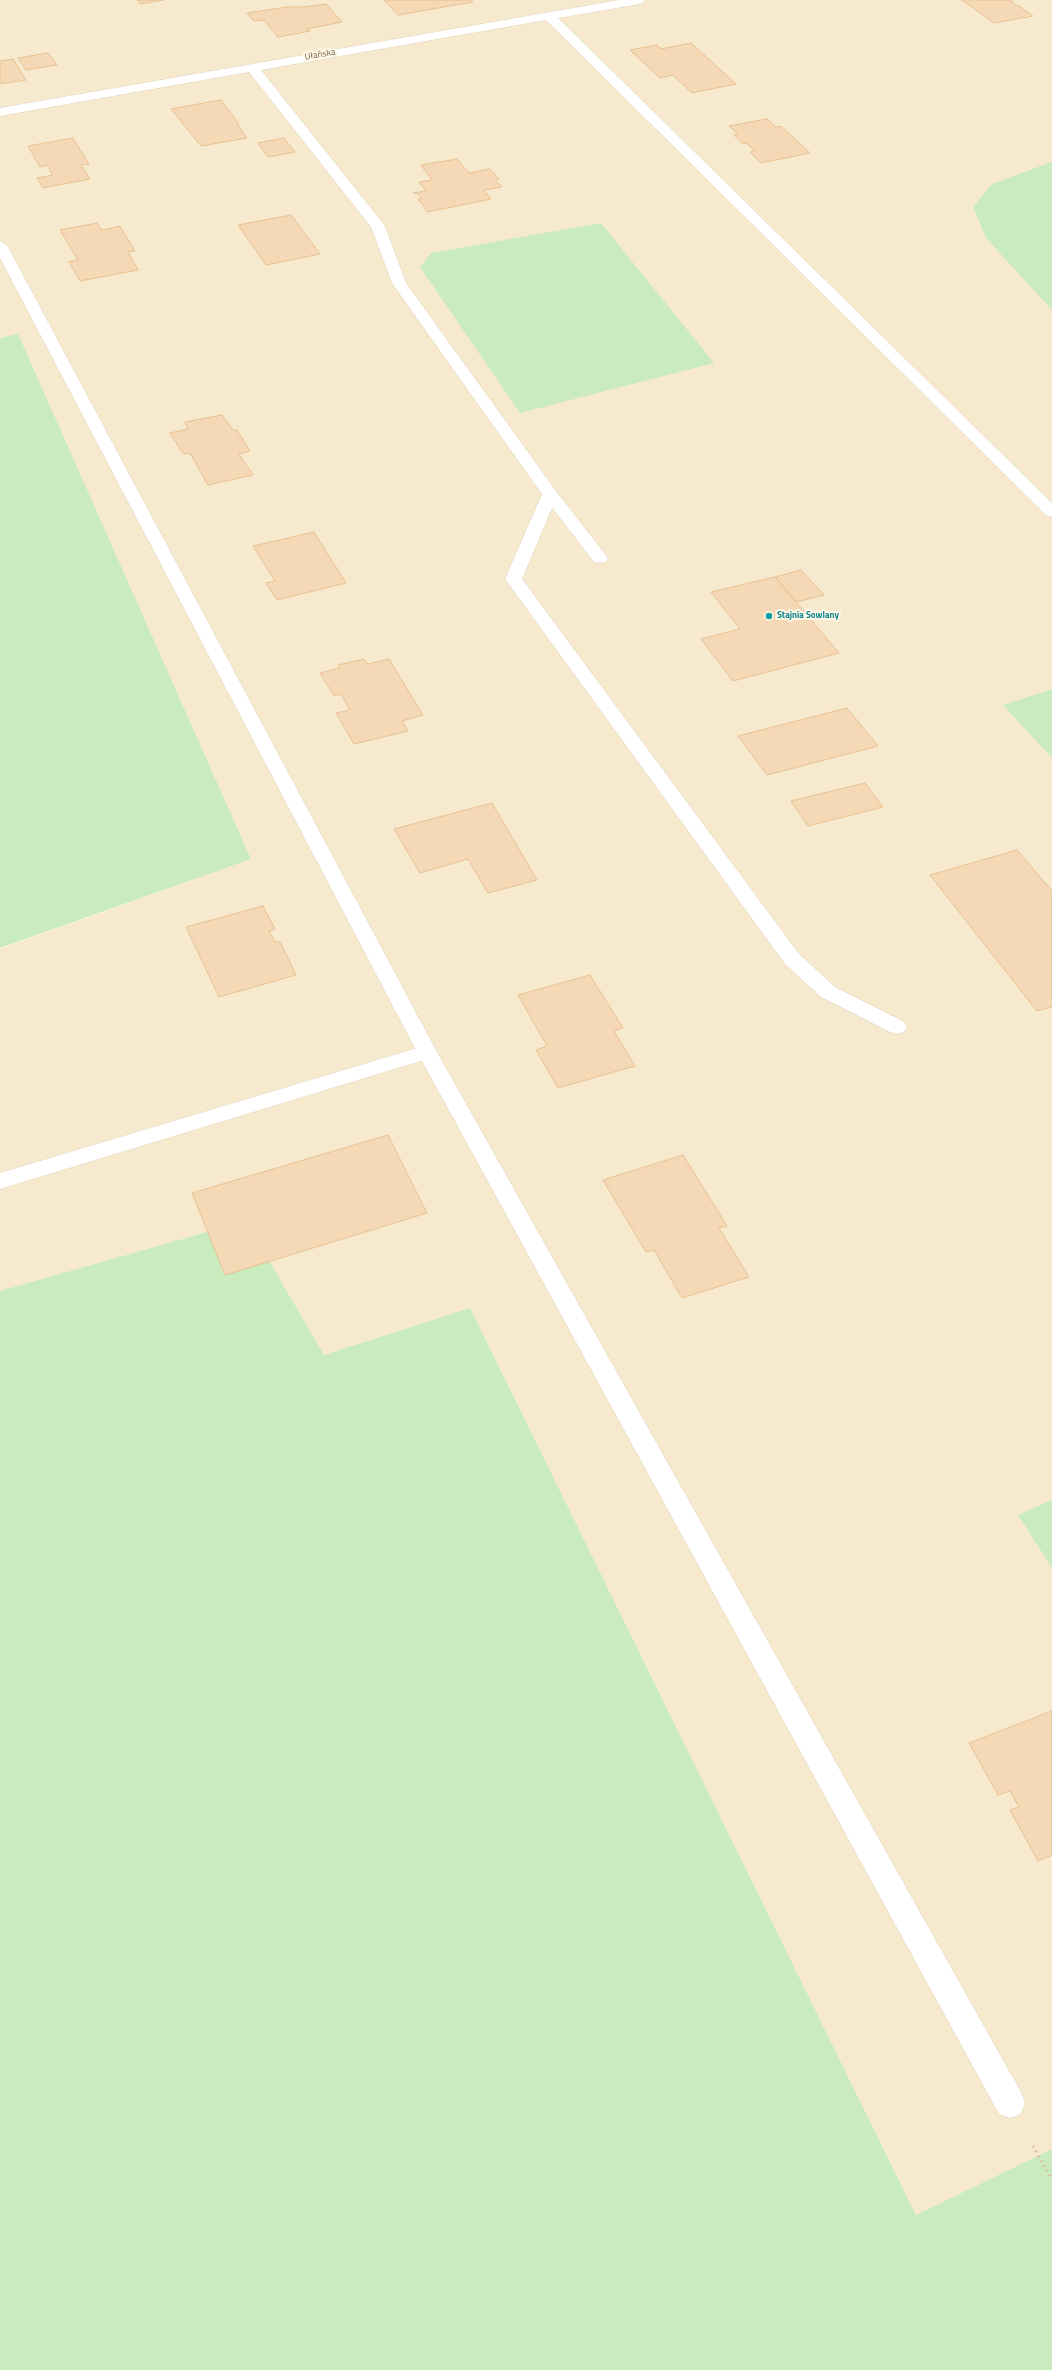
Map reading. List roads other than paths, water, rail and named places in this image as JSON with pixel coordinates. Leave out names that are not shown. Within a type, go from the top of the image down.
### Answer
[{"type":"street","name":"Ułańska","points":[[0,112],[640,0]]},
{"type":"street","points":[[549,16],[1052,512]]},
{"type":"street","points":[[252,67],[378,226],[399,283],[550,494],[600,558]]},
{"type":"street","points":[[0,245],[427,1052],[1010,2103]]},
{"type":"street","points":[[550,494],[512,579],[792,959],[828,992],[897,1027]]},
{"type":"street","points":[[0,1181],[427,1052]]},
{"type":"place","name":"Stajnia Sowlany","points":[[769,616]]}]
